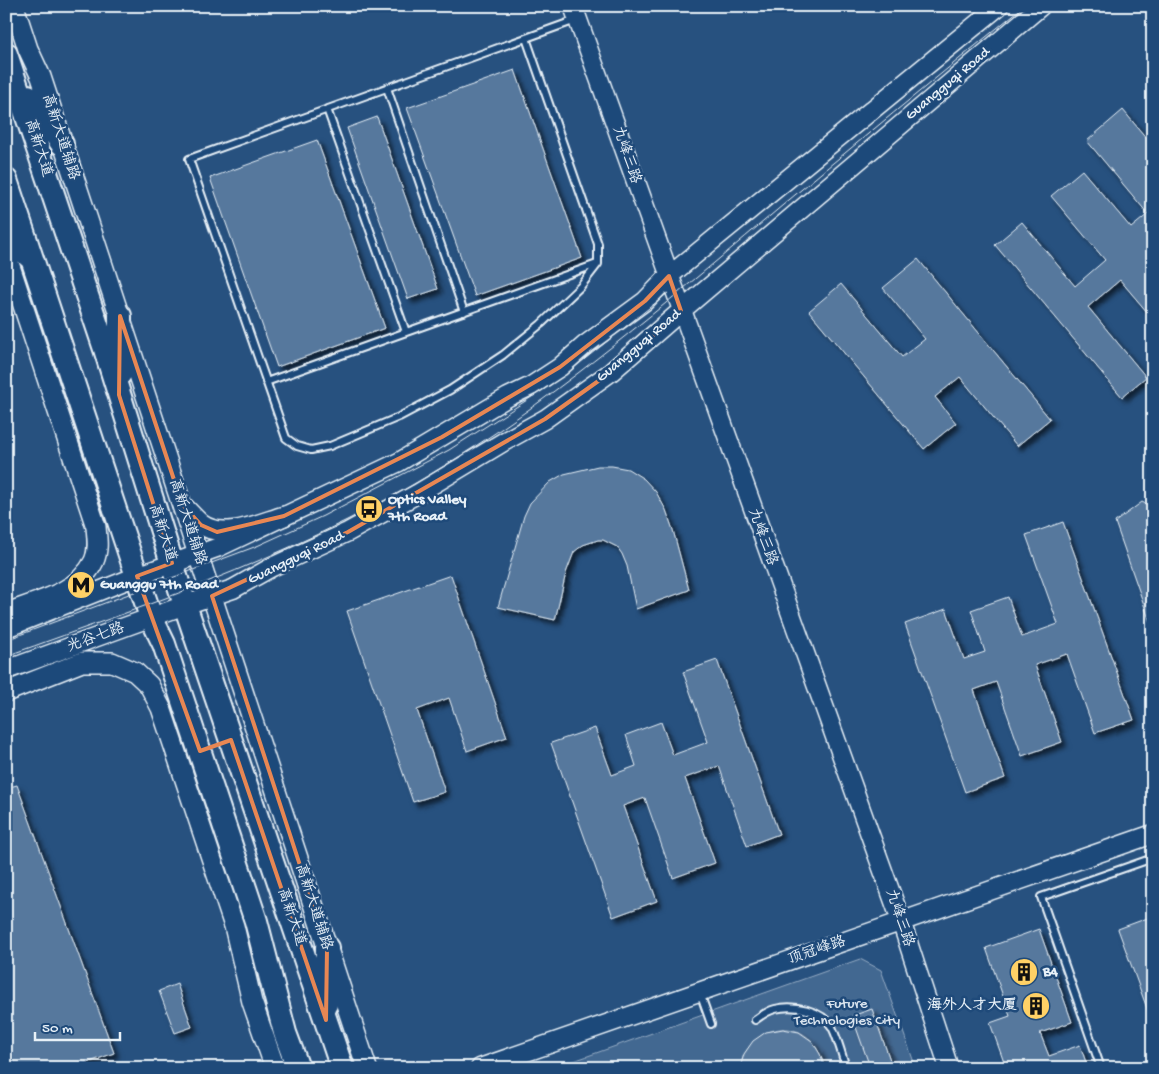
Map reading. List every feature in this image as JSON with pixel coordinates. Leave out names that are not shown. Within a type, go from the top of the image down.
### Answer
[{"type":"highway","name":"高新大道","points":[[6,54],[119,395],[184,605],[342,1068]]},
{"type":"highway","points":[[14,78],[62,144]]},
{"type":"highway","points":[[6,180],[137,576],[151,617],[164,644],[256,921],[296,1068]]},
{"type":"highway","points":[[119,395],[120,316]]},
{"type":"highway","points":[[200,751],[231,740]]},
{"type":"highway","points":[[326,1020],[327,948]]},
{"type":"main road","name":"高新大道辅路","points":[[14,6],[28,49],[41,77],[327,948],[368,1064]]},
{"type":"main road","points":[[6,228],[36,270]]},
{"type":"main road","points":[[6,254],[96,527],[98,545]]},
{"type":"main road","points":[[6,613],[68,589],[94,561],[106,512],[100,466]]},
{"type":"main road","points":[[182,504],[201,525],[217,532],[232,531],[284,516]]},
{"type":"main road","points":[[6,692],[82,662],[112,662],[135,672],[149,685],[161,708],[234,926],[252,1002],[275,1068]]},
{"type":"main road","points":[[263,1035],[296,1068]]},
{"type":"street","name":"Guangguqi Road","points":[[172,563],[218,547],[399,462],[508,397],[532,386],[560,367],[605,330],[645,301],[669,276],[999,6]]},
{"type":"street","name":"Guangguqi Road","points":[[184,605],[233,589],[272,567],[348,532],[545,419],[611,372],[1041,6]]},
{"type":"street","name":"九峰三路","points":[[575,13],[901,921],[949,1068]]},
{"type":"street","points":[[6,628],[172,563]]},
{"type":"street","points":[[45,612],[66,600],[81,577]]},
{"type":"street","name":"光谷七路","points":[[10,668],[184,605]]},
{"type":"street","points":[[10,668],[82,662]]},
{"type":"street","name":"顶冠峰路","points":[[480,1068],[1153,834]]},
{"type":"lane","points":[[526,38],[598,244],[598,264],[581,286],[541,324],[503,354],[450,390],[399,417],[330,446],[311,450],[297,446],[286,438],[189,159],[526,38],[575,13]]},
{"type":"lane","points":[[387,88],[464,312]]},
{"type":"lane","points":[[327,109],[406,332]]},
{"type":"lane","points":[[266,382],[598,264]]},
{"type":"lane","points":[[1101,1068],[1041,897],[1153,858]]},
{"type":"lane","points":[[700,992],[711,1024]]},
{"type":"lane","points":[[755,1020],[765,1012],[776,1008],[791,1007],[815,1013],[832,1027],[846,1068]]},
{"type":"highlighted area","points":[[669,276],[681,311],[611,372],[545,419],[348,532],[212,596],[327,948],[326,1020],[231,740],[200,751],[137,576],[172,563],[119,395],[120,316],[182,504],[201,525],[217,532],[284,516],[442,437],[560,367],[645,301]]},
{"type":"green space","name":"Future Technologies City","points":[[860,959],[881,970],[916,1068],[825,1068],[811,1040],[801,1033],[790,1029],[778,1029],[758,1038],[750,1046],[743,1056],[740,1068],[554,1068]]},
{"type":"building","points":[[515,70],[582,258],[475,296],[407,108]]},
{"type":"building","points":[[1123,110],[1153,146],[1153,319],[1120,280],[1088,307],[1146,377],[1122,397],[995,245],[1022,222],[1075,286],[1105,260],[1051,196],[1082,170],[1131,228],[1148,214],[1087,141]]},
{"type":"building","points":[[377,117],[438,289],[408,299],[347,128]]},
{"type":"building","points":[[317,140],[385,328],[277,367],[210,178]]},
{"type":"building","points":[[918,259],[1050,419],[1017,446],[960,377],[935,397],[956,423],[924,449],[809,311],[841,284],[902,357],[925,339],[883,288]]},
{"type":"building","points":[[598,466],[628,469],[644,479],[656,492],[666,510],[673,530],[689,590],[636,609],[627,566],[622,554],[617,547],[603,540],[598,540],[583,545],[574,552],[566,573],[555,620],[498,607],[524,516],[530,503],[550,482],[564,474]]},
{"type":"building","points":[[1142,502],[1153,508],[1153,625],[1151,625],[1115,522]]},
{"type":"building","points":[[1063,522],[1134,720],[1095,733],[1067,654],[1035,665],[1062,742],[1022,756],[996,682],[974,690],[1005,778],[965,792],[905,624],[946,609],[964,659],[985,652],[971,610],[1008,597],[1022,637],[1058,624],[1026,535]]},
{"type":"building","points":[[451,575],[507,737],[467,751],[449,698],[417,710],[445,792],[413,802],[347,611]]},
{"type":"building","points":[[717,660],[779,834],[747,846],[719,766],[685,778],[715,863],[673,878],[645,798],[623,806],[657,901],[613,917],[551,743],[595,728],[612,775],[636,766],[626,735],[661,722],[673,755],[708,742],[683,672]]},
{"type":"building","points":[[17,785],[114,1053],[74,1068],[6,1068],[6,788]]},
{"type":"building","points":[[1153,916],[1153,1022],[1152,1022],[1118,929]]},
{"type":"building","name":"海外人才大厦","points":[[1039,929],[1072,1022],[1040,1033],[1049,1056],[1080,1045],[1088,1068],[1006,1068],[990,1023],[1010,1016],[986,948]]},
{"type":"building","points":[[177,984],[192,1027],[175,1033],[159,991]]},
{"type":"building","points":[[872,1009],[890,1060],[870,1067],[852,1016]]},
{"type":"building","points":[[783,1029],[799,1032],[812,1041],[820,1054],[825,1068],[740,1068],[744,1054],[753,1041],[766,1032]]},
{"type":"tram line","points":[[6,656],[179,593],[292,546],[347,520],[454,460],[535,405],[613,346],[1024,6]]},
{"type":"tram line","points":[[576,366],[668,293]]},
{"type":"tram line","points":[[6,640],[257,546],[323,516],[449,450],[552,384]]},
{"type":"place","name":"Optics Valley 7th Road","points":[[369,509]]},
{"type":"place","name":"Guanggu 7th Road","points":[[81,585]]},
{"type":"place","name":"B4","points":[[1024,972]]},
{"type":"place","name":"海外人才大厦","points":[[1036,1006]]}]
